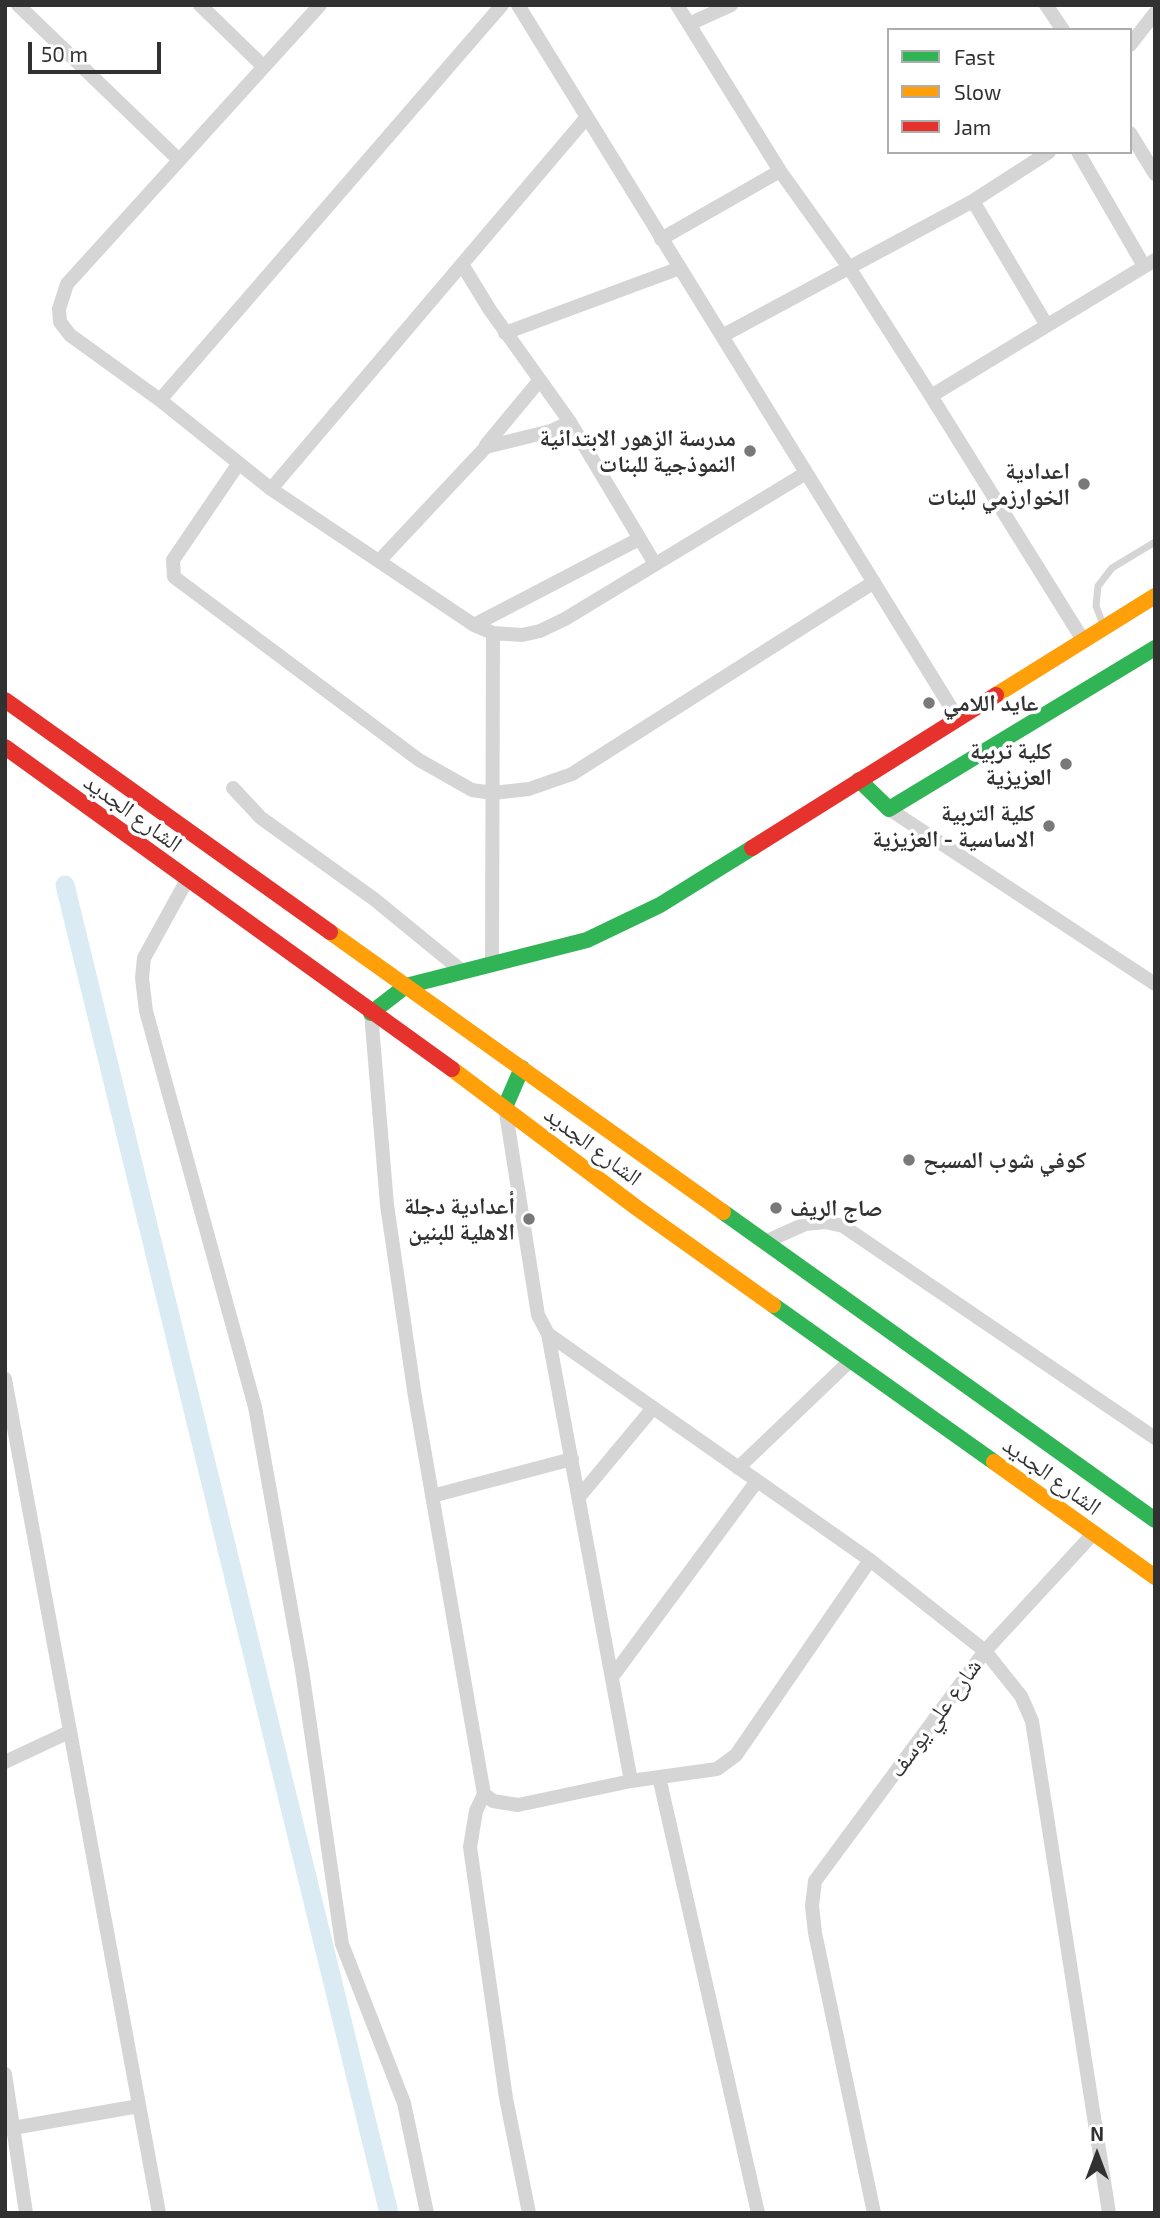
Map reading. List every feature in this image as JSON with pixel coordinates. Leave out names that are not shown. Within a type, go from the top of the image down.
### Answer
[{"type":"main road","points":[[371,1013],[406,986],[587,940],[660,905],[1155,596]]},
{"type":"main road","points":[[859,780],[889,809],[1155,648]]},
{"type":"main road","name":"الشارع الجديد","points":[[5,700],[1155,1520]]},
{"type":"main road","name":"الشارع الجديد","points":[[5,747],[505,1107],[637,1208],[1155,1577]]},
{"type":"main road","points":[[505,1107],[522,1068]]},
{"type":"street","points":[[18,5],[179,160]]},
{"type":"street","points":[[200,5],[264,67]]},
{"type":"street","points":[[320,5],[67,284],[59,309],[60,322],[70,335],[160,400],[271,489],[474,625],[493,633],[522,635],[540,631],[806,473]]},
{"type":"street","points":[[160,400],[502,5]]},
{"type":"street","points":[[518,5],[958,719]]},
{"type":"street","points":[[677,5],[780,171],[848,266],[1083,640]]},
{"type":"street","points":[[689,24],[731,5]]},
{"type":"street","points":[[1046,5],[1062,28]]},
{"type":"street","points":[[1132,42],[1155,13]]},
{"type":"street","points":[[271,489],[587,117]]},
{"type":"street","points":[[1132,137],[1155,174]]},
{"type":"street","points":[[722,336],[973,201],[1046,154]]},
{"type":"street","points":[[931,396],[1149,263],[1079,154]]},
{"type":"street","points":[[661,239],[780,171]]},
{"type":"street","points":[[973,201],[1046,324]]},
{"type":"street","points":[[463,266],[505,333],[570,422],[655,564]]},
{"type":"street","points":[[505,333],[680,268]]},
{"type":"street","points":[[379,561],[472,458],[486,447],[539,380]]},
{"type":"street","points":[[486,447],[551,431],[570,422]]},
{"type":"street","points":[[239,463],[173,560],[174,577],[419,760],[472,790],[493,793],[529,789],[572,774],[874,582]]},
{"type":"street","points":[[474,625],[639,539]]},
{"type":"street","points":[[492,965],[493,633]]},
{"type":"street","points":[[233,788],[261,818],[374,899],[462,971]]},
{"type":"street","points":[[889,809],[1155,984]]},
{"type":"street","points":[[187,880],[144,958],[142,978],[146,1011],[255,1407],[302,1670],[342,1944],[404,2102],[427,2213]]},
{"type":"street","points":[[371,1013],[387,1205],[432,1496],[484,1794],[476,1811],[470,1847],[506,2098],[529,2213]]},
{"type":"street","points":[[505,1107],[538,1315],[548,1334],[631,1781]]},
{"type":"street","points":[[765,1242],[805,1224],[825,1222],[843,1226],[1155,1438]]},
{"type":"street","points":[[548,1334],[870,1560],[985,1651],[1093,1534]]},
{"type":"street","points":[[738,1468],[851,1360]]},
{"type":"street","points":[[5,1379],[159,2213]]},
{"type":"street","points":[[579,1497],[653,1408]]},
{"type":"street","points":[[432,1496],[572,1459]]},
{"type":"street","points":[[612,1677],[757,1481]]},
{"type":"street","points":[[484,1794],[501,1805],[518,1805],[631,1781],[717,1769],[736,1755],[870,1560]]},
{"type":"street","name":"شارع علي يوسف","points":[[874,2213],[815,1933],[812,1906],[815,1881],[985,1651],[1021,1696],[1032,1721],[1110,2213]]},
{"type":"street","points":[[5,1762],[69,1732]]},
{"type":"street","points":[[659,1777],[758,2213]]},
{"type":"street","points":[[5,2074],[10,2129],[26,2213]]},
{"type":"street","points":[[10,2129],[139,2106]]},
{"type":"lane","points":[[1104,628],[1096,606],[1098,586],[1112,568],[1155,542]]},
{"type":"waterway","points":[[65,885],[389,2213]]},
{"type":"traffic: fast","points":[[859,780],[889,809],[1155,648]]},
{"type":"traffic: fast","points":[[371,1013],[406,986],[587,940],[660,905],[752,848]]},
{"type":"traffic: fast","points":[[505,1107],[522,1068]]},
{"type":"traffic: fast","points":[[723,1212],[1155,1520]]},
{"type":"traffic: fast","points":[[773,1305],[994,1462]]},
{"type":"traffic: slow","points":[[996,695],[1155,596]]},
{"type":"traffic: slow","points":[[330,932],[723,1212]]},
{"type":"traffic: slow","points":[[452,1069],[637,1208],[773,1305]]},
{"type":"traffic: slow","points":[[994,1462],[1155,1577]]},
{"type":"traffic: jam","points":[[752,848],[996,695]]},
{"type":"traffic: jam","points":[[5,700],[330,932]]},
{"type":"traffic: jam","points":[[5,747],[452,1069]]},
{"type":"place","name":"مدرسة الزهور الابتدائية النموذجية للبنات","points":[[750,451]]},
{"type":"place","name":"اعدادية الخوارزمي للبنات","points":[[1084,484]]},
{"type":"place","name":"عايد اللامي","points":[[929,703]]},
{"type":"place","name":"كلية تربية العزيزية","points":[[1066,764]]},
{"type":"place","name":"كلية التربية الاساسية - العزيزية","points":[[1049,826]]},
{"type":"place","name":"كوفي شوب المسبح","points":[[909,1160]]},
{"type":"place","name":"صاج الريف","points":[[776,1208]]},
{"type":"place","name":"أعدادية دجلة الاهلية للبنين","points":[[529,1219]]}]
